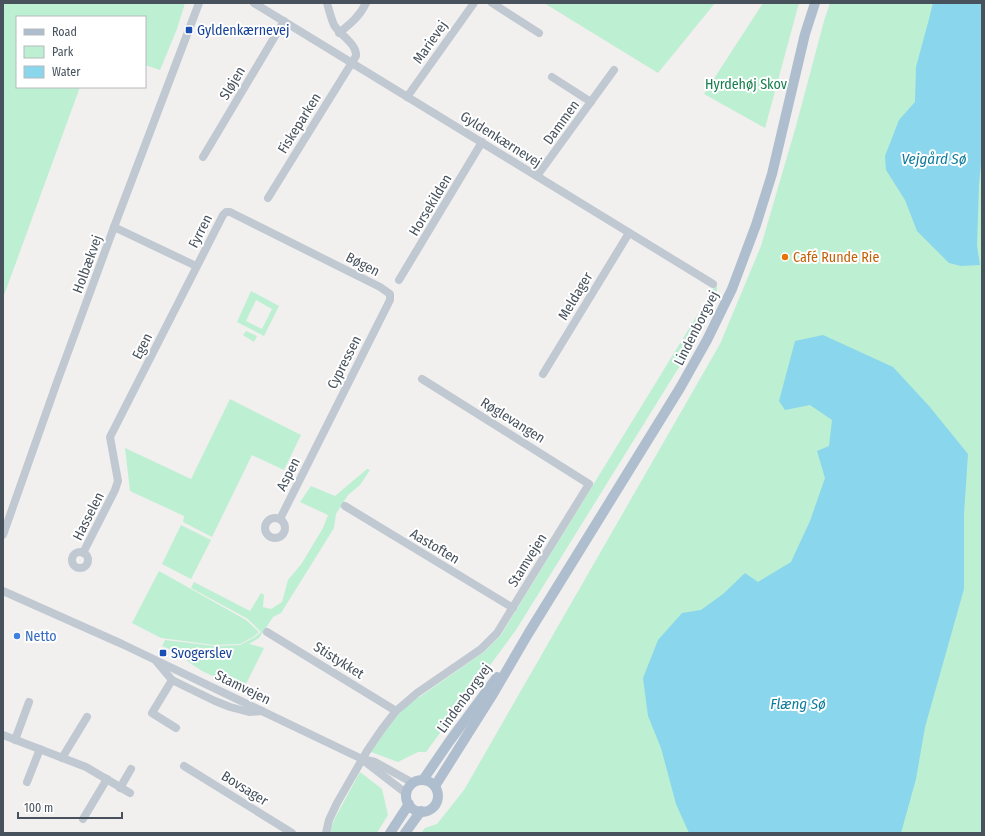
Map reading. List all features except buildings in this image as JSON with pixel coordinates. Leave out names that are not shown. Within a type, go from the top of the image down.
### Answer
[{"type":"main road","name":"Lindenborgvej","points":[[435,786],[680,388],[707,340],[732,289],[756,225],[772,174],[805,34],[815,3]]},
{"type":"main road","name":"Lindenborgvej","points":[[423,780],[528,634]]},
{"type":"main road","points":[[423,780],[428,781],[435,786],[438,794],[435,805],[429,810],[421,811],[414,809],[409,804],[407,794],[413,783],[423,780]]},
{"type":"main road","points":[[390,833],[409,804]]},
{"type":"main road","points":[[405,833],[421,811]]},
{"type":"street","name":"Holbækvej","points":[[3,535],[114,227],[199,3]]},
{"type":"street","name":"Gyldenkærnevej","points":[[254,3],[713,284]]},
{"type":"street","points":[[327,3],[334,24],[340,33],[354,47],[356,56],[352,62]]},
{"type":"street","points":[[340,33],[357,18],[364,9],[366,3]]},
{"type":"street","name":"Marievej","points":[[407,97],[474,3]]},
{"type":"street","points":[[492,3],[539,33]]},
{"type":"street","name":"Sløjen","points":[[203,157],[284,21]]},
{"type":"street","name":"Fiskeparken","points":[[268,198],[352,62]]},
{"type":"street","name":"Dammen","points":[[537,176],[614,70]]},
{"type":"street","name":"Dammen","points":[[552,77],[591,102]]},
{"type":"street","name":"Horsekilden","points":[[400,280],[482,142]]},
{"type":"street","name":"Fyrren","points":[[114,227],[196,266],[226,212],[230,212],[267,230]]},
{"type":"street","name":"Bøgen","points":[[267,230],[380,287],[390,294]]},
{"type":"street","name":"Meldager","points":[[543,374],[629,232]]},
{"type":"street","name":"Egen","points":[[115,490],[118,481],[110,437],[196,266]]},
{"type":"street","name":"Cypressen","points":[[319,441],[390,300],[390,294]]},
{"type":"street","name":"Røglevangen","points":[[422,379],[590,484]]},
{"type":"street","name":"Aspen","points":[[280,519],[319,441]]},
{"type":"street","name":"Stamvejen","points":[[326,833],[329,820],[337,803],[362,759],[396,711],[417,693],[481,649],[497,633],[590,484]]},
{"type":"street","name":"Hasselen","points":[[84,552],[115,490]]},
{"type":"street","name":"Aastoften","points":[[345,506],[513,608]]},
{"type":"street","name":"Stamvejen","points":[[3,591],[122,644],[362,759],[407,794]]},
{"type":"street","name":"Stistykket","points":[[267,632],[396,711]]},
{"type":"street","points":[[154,659],[172,680],[230,707],[249,712],[263,711]]},
{"type":"street","points":[[172,680],[152,713],[176,728]]},
{"type":"street","points":[[15,740],[29,702]]},
{"type":"street","points":[[62,758],[87,717]]},
{"type":"street","points":[[3,735],[86,767],[130,793]]},
{"type":"street","points":[[27,782],[40,749]]},
{"type":"street","name":"Stamvejen","points":[[362,759],[375,762],[413,783]]},
{"type":"street","name":"Bovsager","points":[[184,766],[292,833]]},
{"type":"street","points":[[120,788],[131,769]]},
{"type":"street","points":[[83,819],[107,780]]},
{"type":"green space","points":[[3,3],[185,3],[177,29],[160,70],[146,65],[146,16],[16,16],[16,88],[80,88],[3,298]]},
{"type":"green space","name":"Hyrdehøj Skov","points":[[544,3],[715,3],[658,73]]},
{"type":"green space","name":"Hyrdehøj Skov","points":[[763,3],[799,3],[765,128],[704,94]]},
{"type":"green space","points":[[830,3],[982,3],[982,833],[421,833],[425,828],[437,824],[464,790],[720,344],[761,246]]},
{"type":"green space","points":[[717,283],[717,292],[681,364],[516,630],[426,752],[418,752],[398,762],[371,752],[387,728],[405,707],[484,652],[501,635]]},
{"type":"green space","points":[[251,291],[279,306],[264,336],[237,322]],"holes":[[[256,300],[272,309],[262,329],[246,321]]]},
{"type":"green space","points":[[246,331],[257,336],[254,342],[243,335]]},
{"type":"green space","points":[[230,399],[301,435],[284,470],[252,455],[212,537],[183,522],[184,516],[130,491],[125,448],[191,479]]},
{"type":"green space","points":[[367,469],[370,470],[360,485],[348,495],[336,514],[334,528],[281,613],[273,617],[259,638],[249,644],[264,648],[243,690],[202,671],[183,658],[184,655],[162,646],[165,640],[215,646],[240,645],[261,632],[248,619],[191,588],[194,582],[250,611],[261,593],[264,595],[263,607],[271,609],[282,602],[288,580],[302,563],[323,528],[328,515],[300,502],[311,486],[335,496]]},
{"type":"green space","points":[[181,525],[211,540],[191,579],[162,564]]},
{"type":"green space","points":[[159,571],[246,620],[259,632],[240,644],[214,645],[161,638],[132,623]]},
{"type":"green space","points":[[360,772],[382,789],[388,815],[377,833],[329,833],[335,818]]},
{"type":"water","name":"Vejgård Sø","points":[[933,3],[982,3],[982,153],[979,184],[977,246],[980,265],[961,266],[949,263],[917,231],[905,200],[886,170],[885,156],[899,120],[915,102],[916,67]]},
{"type":"water","name":"Flæng Sø","points":[[823,335],[893,367],[929,406],[968,454],[964,514],[964,589],[925,727],[916,779],[901,833],[689,833],[676,804],[661,748],[648,716],[643,678],[658,640],[682,613],[701,610],[723,594],[745,573],[758,582],[791,562],[810,521],[825,478],[817,451],[829,446],[832,420],[810,405],[785,410],[779,401],[795,341]]},
{"type":"place","name":"Gyldenkærnevej","points":[[189,30]]},
{"type":"place","name":"Café Runde Rie","points":[[785,257]]},
{"type":"place","name":"Netto","points":[[17,636]]},
{"type":"place","name":"Svogerslev","points":[[163,653]]}]
